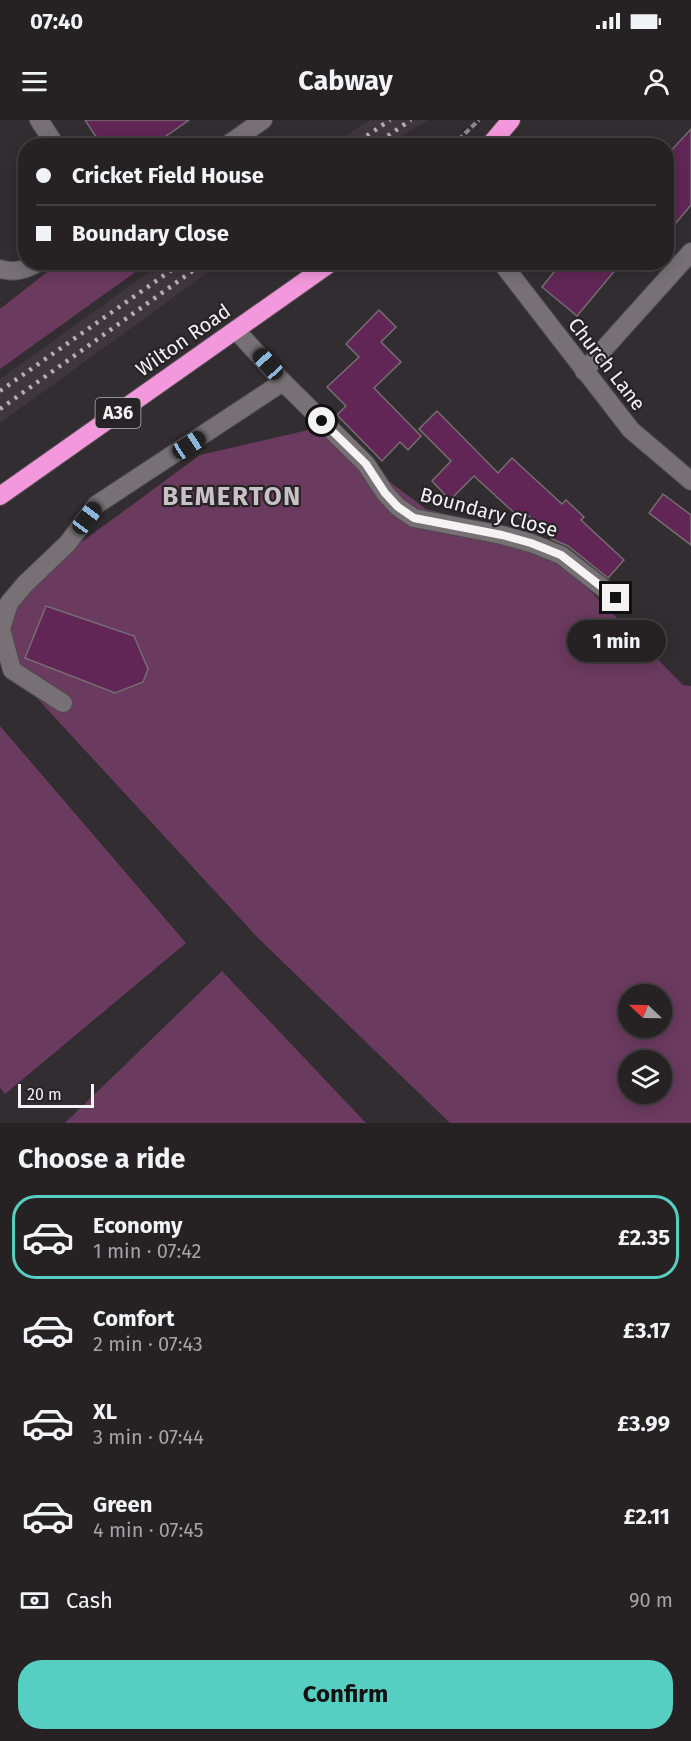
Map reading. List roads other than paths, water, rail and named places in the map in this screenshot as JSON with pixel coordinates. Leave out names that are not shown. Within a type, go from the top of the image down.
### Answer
[{"type":"highway","points":[[496,138],[511,120]]},
{"type":"highway","name":"Wilton Road","points":[[0,496],[321,270]]},
{"type":"street","points":[[39,120],[51,138]]},
{"type":"street","points":[[237,138],[263,120]]},
{"type":"street","points":[[584,371],[691,252]]},
{"type":"street","points":[[0,269],[10,272],[18,270]]},
{"type":"street","name":"Church Lane","points":[[507,270],[631,430],[691,481]]},
{"type":"street","name":"Boundary Close","points":[[236,330],[283,382],[366,464],[385,493],[398,507],[414,518],[502,535],[561,555],[616,598]]},
{"type":"street","points":[[63,703],[12,670],[1,630],[9,603],[25,584],[68,543],[96,505],[283,382]]},
{"type":"railway","points":[[364,138],[390,120]]},
{"type":"railway","points":[[385,138],[411,120]]},
{"type":"railway","points":[[0,391],[172,270]]},
{"type":"railway","points":[[0,409],[194,270]]},
{"type":"district","name":"BEMERTON","points":[[232,496]]}]
